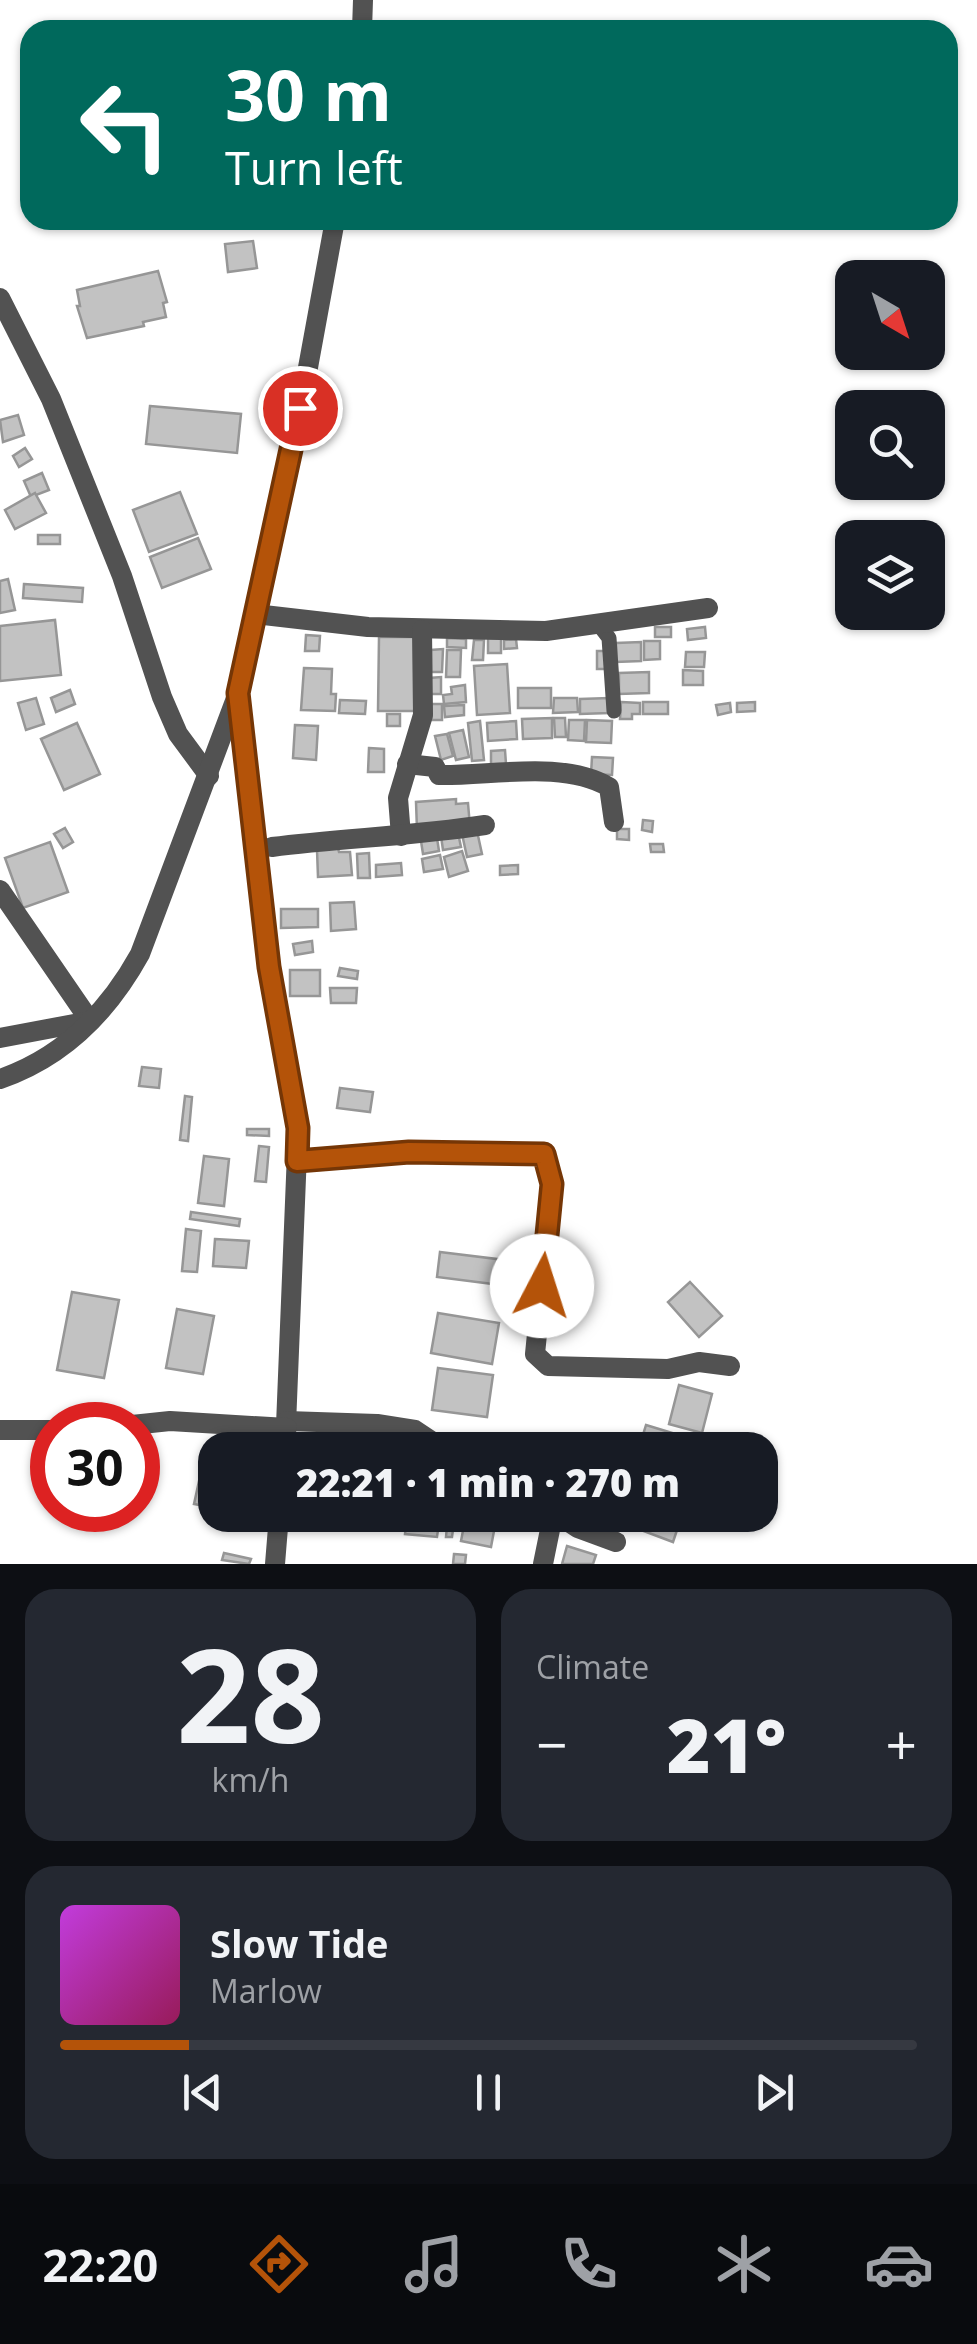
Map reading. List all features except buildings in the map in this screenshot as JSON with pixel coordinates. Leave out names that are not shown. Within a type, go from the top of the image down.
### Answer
[{"type":"street","points":[[0,1078],[39,1062],[71,1042],[118,993],[140,954],[238,693],[307,373],[332,230]]},
{"type":"street","points":[[0,298],[52,399],[122,576],[178,734],[209,776]]},
{"type":"street","points":[[255,614],[422,630],[546,631],[708,608]]},
{"type":"street","points":[[401,836],[398,798],[423,715],[422,630]]},
{"type":"street","points":[[238,693],[269,967],[298,1128],[286,1432]]},
{"type":"street","points":[[408,764],[436,766],[439,775],[562,771],[595,779],[609,786],[614,822]]},
{"type":"street","points":[[272,847],[485,825]]},
{"type":"street","points":[[0,890],[90,1021]]},
{"type":"street","points":[[0,1038],[90,1021]]},
{"type":"street","points":[[297,1161],[409,1152],[544,1154],[552,1184],[535,1354],[548,1366],[668,1369],[699,1362],[730,1366]]},
{"type":"street","points":[[160,1423],[378,1424],[418,1432]]},
{"type":"street","points":[[0,1430],[30,1430]]},
{"type":"street","points":[[275,1564],[278,1532]]},
{"type":"street","points":[[543,1564],[551,1532]]},
{"type":"street","points":[[589,1532],[616,1542]]},
{"type":"lane","points":[[599,626],[609,638],[614,711]]},
{"type":"route","points":[[300,408],[238,693],[269,967],[298,1128],[297,1161],[409,1152],[544,1154],[552,1184],[542,1286]]}]
